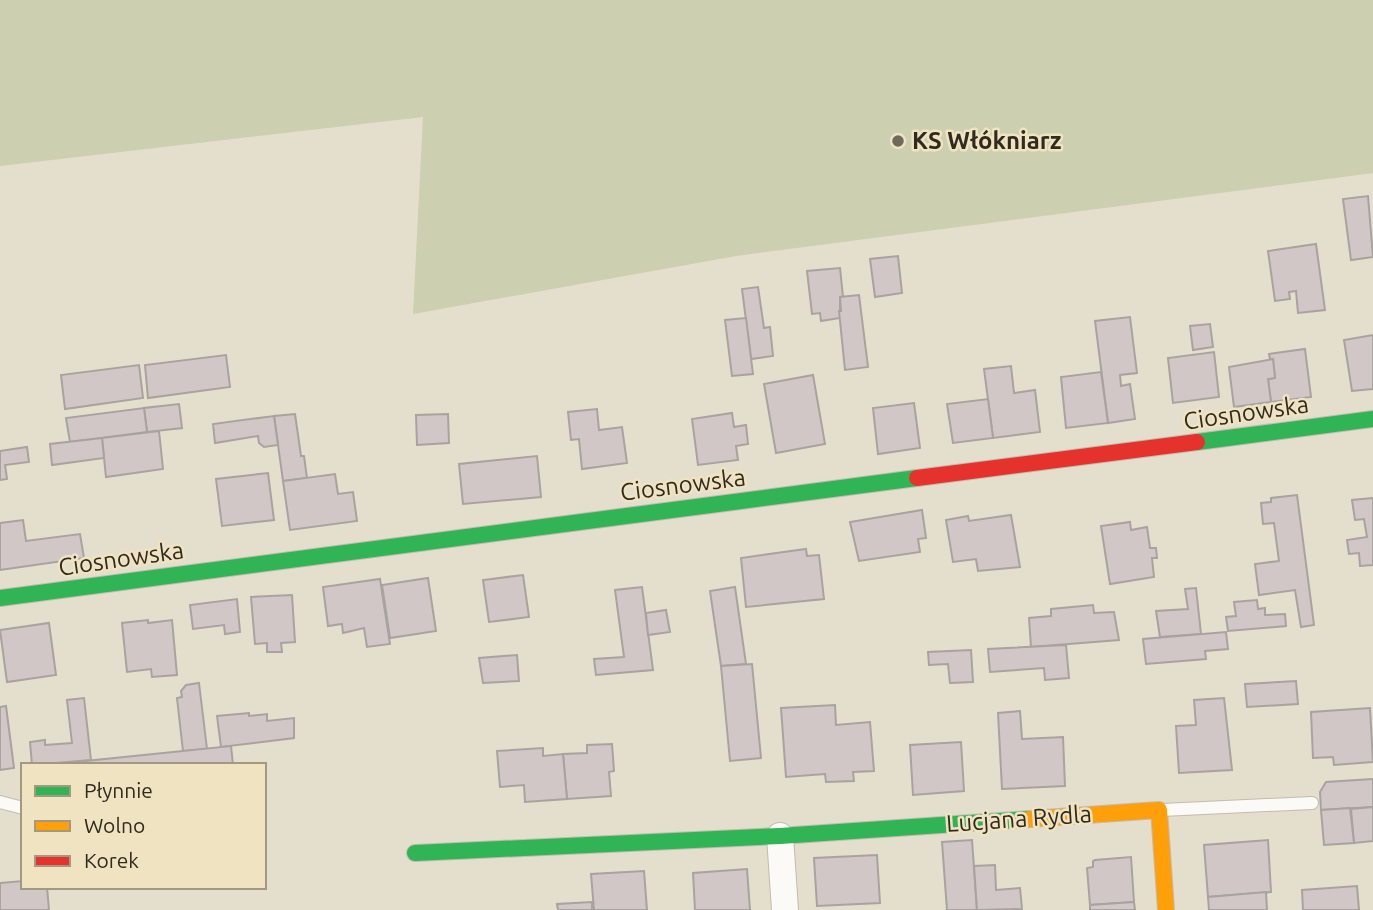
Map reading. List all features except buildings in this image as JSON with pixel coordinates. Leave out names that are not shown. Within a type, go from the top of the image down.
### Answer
[{"type":"street","name":"Ciosnowska","points":[[0,598],[451,537],[1373,419]]},
{"type":"street","name":"Lucjana Rydla","points":[[415,853],[779,836],[1158,810]]},
{"type":"street","points":[[1158,810],[1166,910]]},
{"type":"street","points":[[779,836],[785,910]]},
{"type":"lane","points":[[0,802],[21,807]]},
{"type":"lane","points":[[1158,810],[1312,803]]},
{"type":"green space","name":"KS Włókniarz","points":[[0,0],[1373,0],[1373,173],[736,256],[413,314],[423,117],[0,166]]},
{"type":"traffic: fast","points":[[1197,442],[1373,419]]},
{"type":"traffic: fast","points":[[0,598],[917,478]]},
{"type":"traffic: fast","points":[[415,853],[780,836],[1030,819]]},
{"type":"traffic: slow","points":[[1030,819],[1159,810],[1166,910]]},
{"type":"traffic: jam","points":[[917,478],[1197,442]]},
{"type":"place","name":"KS Włókniarz","points":[[898,141]]}]
